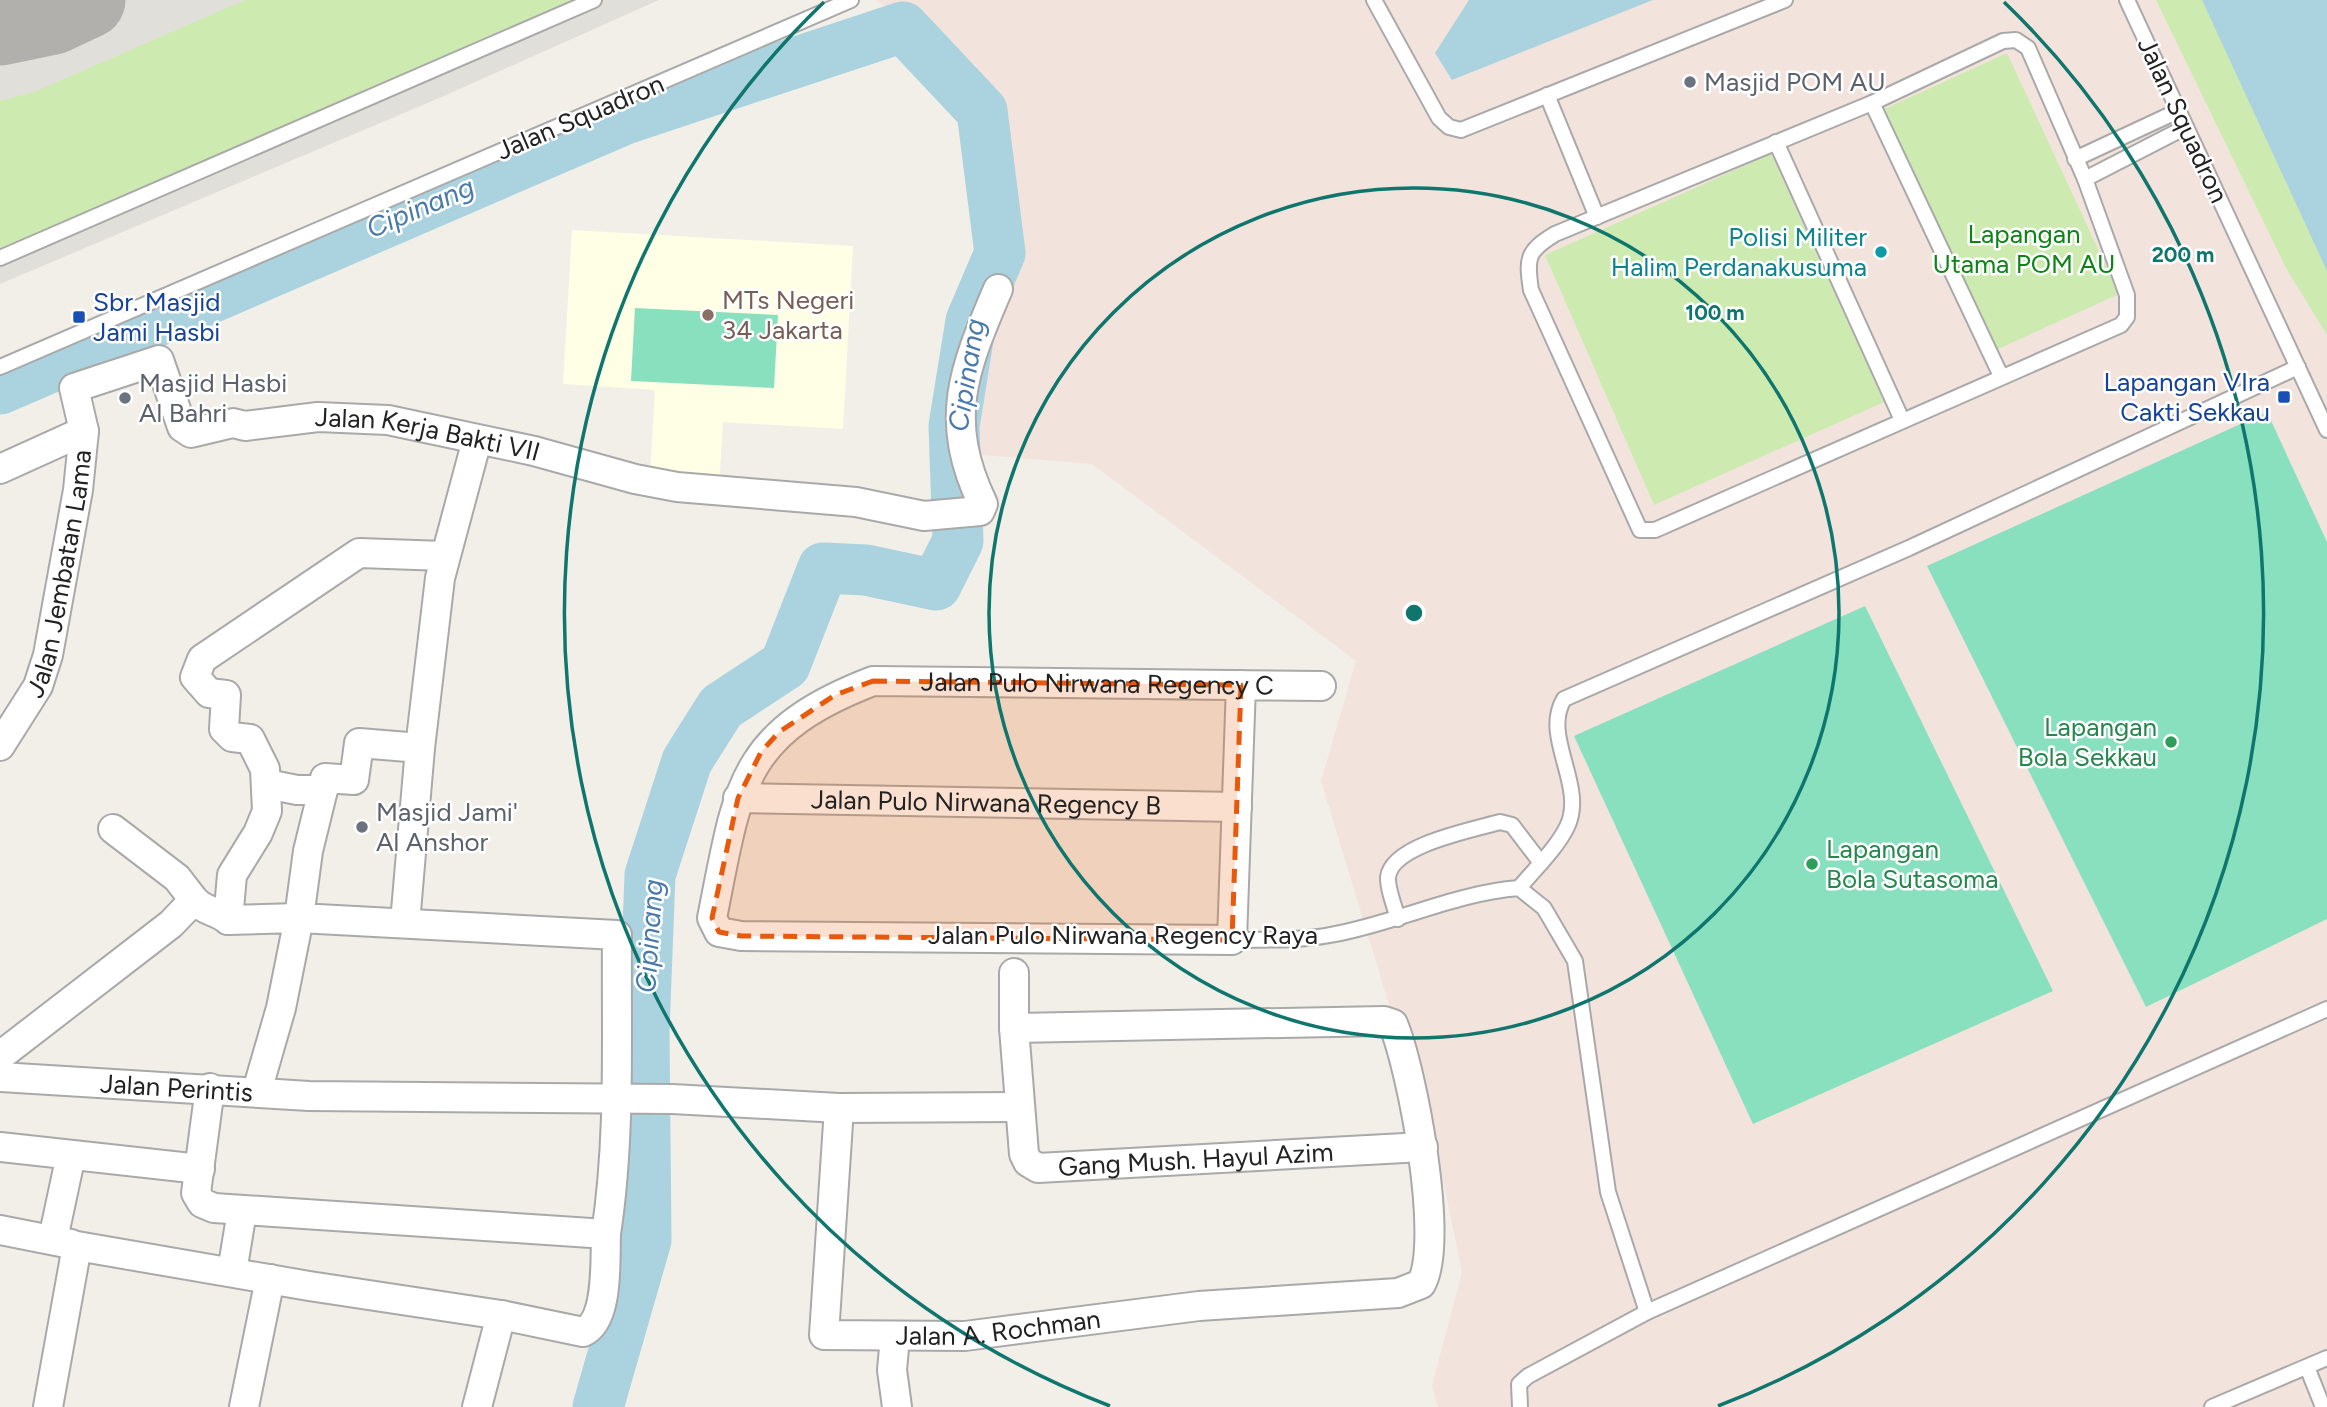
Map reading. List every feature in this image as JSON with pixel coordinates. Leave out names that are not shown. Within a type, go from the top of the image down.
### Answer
[{"type":"street","name":"Jalan Kerja Bakti VII","points":[[84,431],[74,388],[159,360],[182,427],[191,433],[233,423],[245,426],[332,416],[388,420],[534,451],[635,480],[677,487],[856,502],[924,516],[979,511],[983,504],[975,488],[962,429],[961,384],[998,289]]},
{"type":"street","points":[[0,469],[84,431]]},
{"type":"street","name":"Jalan Jembatan Lama","points":[[0,746],[38,686],[48,655],[78,490],[84,431]]},
{"type":"street","points":[[405,923],[420,748],[444,556],[477,440]]},
{"type":"street","points":[[228,920],[232,874],[263,822],[267,811],[267,784],[263,763],[250,739],[232,737],[224,729],[226,695],[204,690],[194,675],[197,665],[359,553],[444,556]]},
{"type":"street","name":"Jalan Pulo Nirwana Regency C","points":[[873,681],[1321,686]]},
{"type":"street","name":"Jalan Pulo Nirwana Regency Raya","points":[[873,681],[835,695],[779,732],[761,752],[738,798],[712,918],[719,932],[741,936],[1232,940]]},
{"type":"street","points":[[1232,940],[1241,685]]},
{"type":"street","points":[[267,784],[297,790],[323,790],[325,778],[354,780],[359,743],[420,748]]},
{"type":"street","name":"Jalan Perintis","points":[[0,1077],[257,1091],[281,1008],[299,918],[308,851],[323,790]]},
{"type":"street","name":"Jalan Pulo Nirwana Regency B","points":[[738,798],[1237,807]]},
{"type":"street","points":[[0,1230],[270,1279],[501,1315],[583,1332],[591,1328],[601,1307],[621,1099],[617,935],[299,918],[228,920],[219,913],[203,910],[177,878],[113,829]]},
{"type":"street","points":[[0,1056],[171,924],[194,900]]},
{"type":"street","points":[[257,1091],[382,1098],[510,1096],[672,1099],[839,1108],[1019,1107],[1014,973]]},
{"type":"street","points":[[1014,1028],[1384,1021],[1393,1024],[1396,1033],[1423,1147]]},
{"type":"street","points":[[210,1088],[196,1193],[202,1203],[214,1208],[606,1234]]},
{"type":"street","name":"Gang Mush. Hayul Azim","points":[[1019,1107],[1024,1154],[1028,1162],[1038,1168],[1423,1147]]},
{"type":"street","name":"Jalan A. Rochman","points":[[839,1108],[824,1335],[894,1347],[1199,1306],[1398,1293],[1421,1284],[1430,1261],[1423,1147]]},
{"type":"street","points":[[0,1147],[200,1169]]},
{"type":"street","points":[[56,1406],[71,1155]]},
{"type":"street","points":[[232,1272],[242,1211]]},
{"type":"street","points":[[244,1407],[270,1279]]},
{"type":"street","points":[[477,1407],[501,1315]]},
{"type":"street","points":[[894,1347],[897,1407]]},
{"type":"lane","points":[[0,258],[594,0]]},
{"type":"lane","name":"Jalan Squadron","points":[[0,368],[851,0]]},
{"type":"lane","points":[[1374,0],[1440,118],[1449,127],[1472,128],[1547,95],[1785,0]]},
{"type":"lane","name":"Jalan Squadron","points":[[2127,0],[2327,429]]},
{"type":"lane","points":[[2016,40],[2028,48],[2085,179],[2127,295],[2127,317],[2121,325],[1655,530],[1640,530],[1531,290],[1528,271],[1529,259],[1535,247],[1555,234],[1597,217],[1872,103],[2003,41],[2016,40]]},
{"type":"lane","points":[[1547,95],[1597,217]]},
{"type":"lane","points":[[1872,103],[2001,376]]},
{"type":"lane","points":[[2075,159],[2178,111]]},
{"type":"lane","points":[[2085,179],[2186,127]]},
{"type":"lane","points":[[1776,142],[1902,420]]},
{"type":"lane","points":[[1647,1312],[1608,1192],[1593,1105],[1575,961],[1544,908],[1519,888],[1567,827],[1572,807],[1556,717],[1564,699],[1909,548],[2298,367]]},
{"type":"lane","points":[[1398,919],[1388,879],[1393,862],[1412,849],[1500,821],[1512,825],[1541,863]]},
{"type":"lane","name":"Jalan Pulo Nirwana Regency Raya","points":[[1232,940],[1328,936],[1398,919],[1483,891],[1519,888]]},
{"type":"lane","points":[[1520,1407],[1519,1384],[1528,1376],[1647,1312],[2327,1009]]},
{"type":"lane","points":[[2212,1407],[2327,1358]]},
{"type":"lane","points":[[2307,1367],[2323,1407]]},
{"type":"highlighted area","points":[[873,681],[1241,685],[1232,940],[741,936],[719,932],[712,918],[738,798],[761,752],[779,732],[835,695]]},
{"type":"shaded area","points":[[0,0],[659,0],[444,96],[0,284]]},
{"type":"shaded area","points":[[875,0],[2327,0],[2327,1407],[1438,1407],[1432,1386],[1462,1272],[1445,1189],[1321,781],[1356,661],[1092,464],[981,455],[968,381],[1007,297],[992,124],[976,66]]},
{"type":"shaded area","name":"MTs Negeri 34 Jakarta","points":[[572,230],[853,246],[843,429],[723,422],[719,487],[650,476],[655,390],[563,384]]},
{"type":"green space","points":[[0,0],[87,0],[53,16],[2,28]]},
{"type":"green space","points":[[245,0],[572,0],[0,249],[0,101],[34,92]]},
{"type":"green space","points":[[2156,0],[2327,0],[2327,335],[2286,268]]},
{"type":"green space","name":"Lapangan Utama POM AU","points":[[2007,53],[2119,294],[1996,350],[1884,109]]},
{"type":"green space","points":[[1771,154],[1884,402],[1654,505],[1545,255]]},
{"type":"green space","points":[[635,308],[778,315],[774,388],[631,381]]},
{"type":"green space","name":"Lapangan Bola Sekkau","points":[[2267,412],[2327,542],[2327,919],[2146,1007],[1927,566]]},
{"type":"green space","name":"Lapangan Bola Sutasoma","points":[[1865,606],[2053,991],[1753,1124],[1574,736]]},
{"type":"water","points":[[1469,0],[1653,0],[1452,80],[1435,53]]},
{"type":"water","points":[[2202,0],[2327,0],[2327,271]]},
{"type":"waterway","name":"Cipinang","points":[[0,389],[625,119],[903,27],[982,111],[1000,253],[971,321],[954,426],[958,541],[936,585],[866,570],[823,568],[785,665],[721,707],[687,761],[650,875],[644,1031],[646,1240],[598,1407]]},
{"type":"taxiway","points":[[0,27],[53,16],[87,0]]},
{"type":"place","name":"Masjid POM AU","points":[[1690,82]]},
{"type":"place","name":"Polisi Militer Halim Perdanakusuma","points":[[1881,252]]},
{"type":"place","name":"MTs Negeri 34 Jakarta","points":[[708,315]]},
{"type":"place","name":"Sbr. Masjid Jami Hasbi","points":[[79,317]]},
{"type":"place","name":"Lapangan VIra Cakti Sekkau","points":[[2284,397]]},
{"type":"place","name":"Masjid Hasbi Al Bahri","points":[[125,398]]},
{"type":"place","name":"Lapangan Bola Sekkau","points":[[2171,742]]},
{"type":"place","name":"Masjid Jami' Al Anshor","points":[[362,827]]},
{"type":"place","name":"Lapangan Bola Sutasoma","points":[[1812,864]]}]
